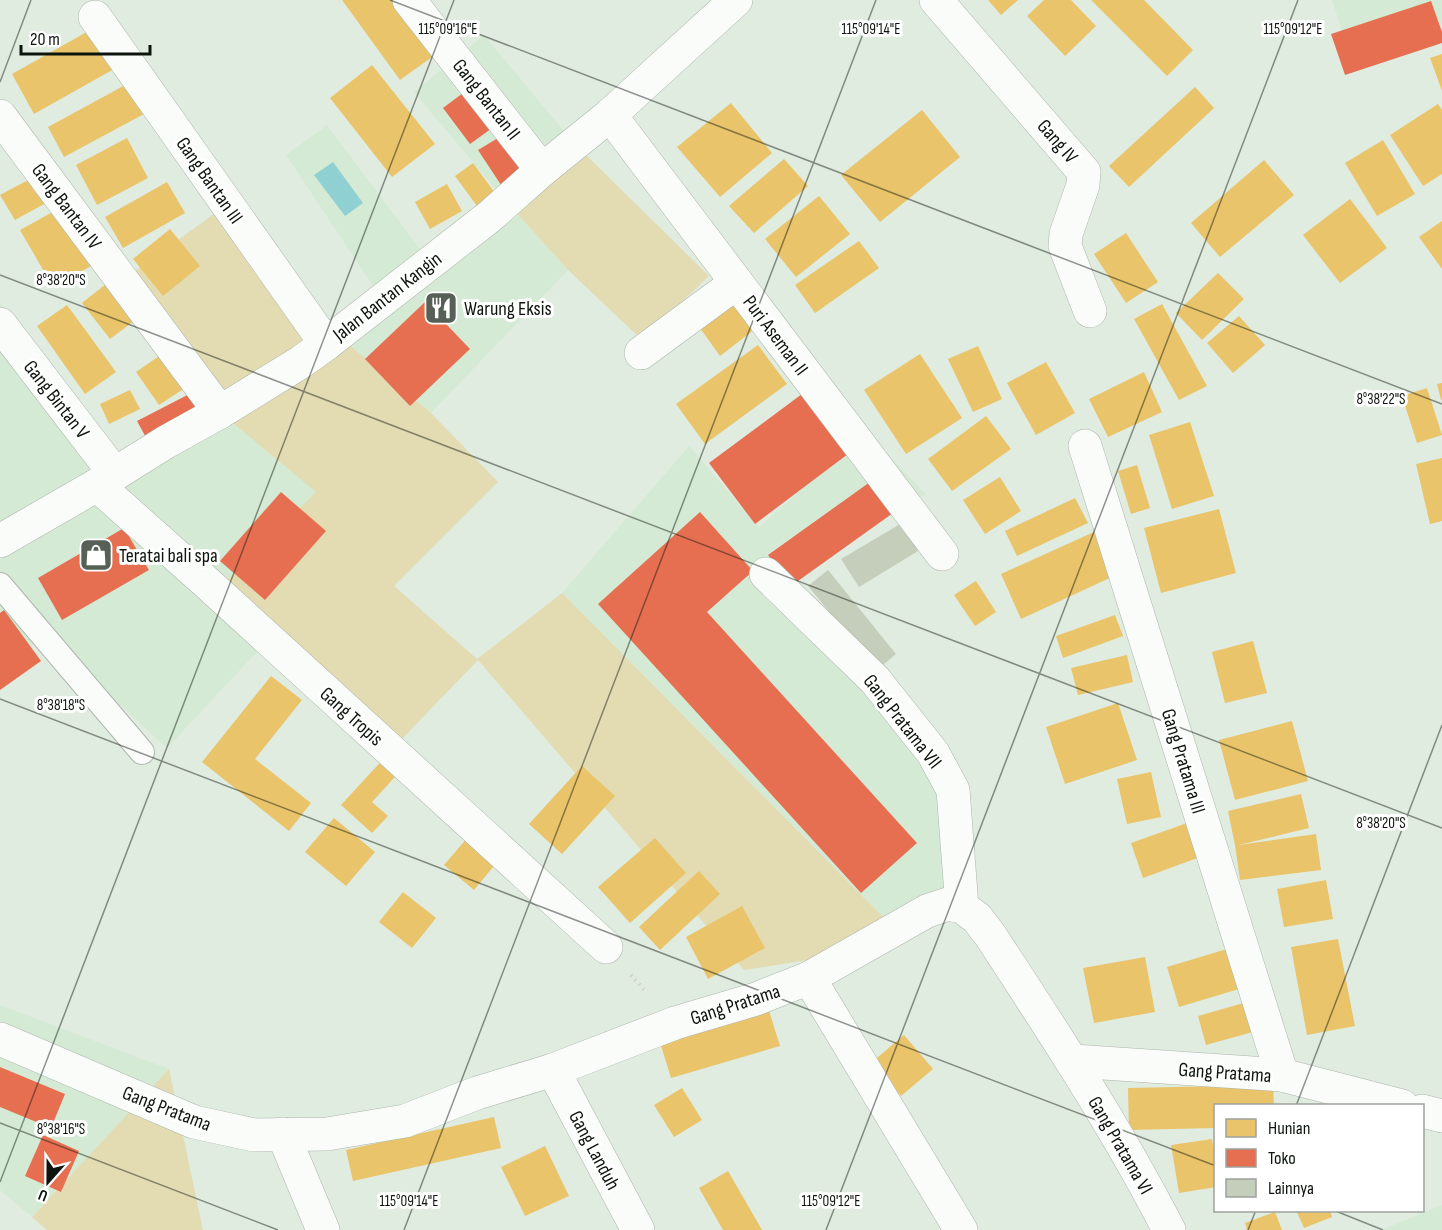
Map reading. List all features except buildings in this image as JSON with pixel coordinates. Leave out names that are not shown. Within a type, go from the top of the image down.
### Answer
[{"type":"street","name":"Gang Bantan II","points":[[409,0],[542,170]]},
{"type":"street","name":"Jalan Bantan Kangin","points":[[0,540],[220,412],[326,344],[489,217],[610,115],[736,0]]},
{"type":"street","name":"Gang IV","points":[[936,0],[1084,172],[1083,185],[1066,234],[1065,246],[1090,310]]},
{"type":"street","name":"Gang Bantan III","points":[[95,17],[326,344]]},
{"type":"street","name":"Puri Aseman II","points":[[610,115],[942,554]]},
{"type":"street","name":"Gang Bantan IV","points":[[0,117],[220,412]]},
{"type":"street","points":[[641,353],[736,283]]},
{"type":"street","name":"Gang Bintan V","points":[[0,324],[106,480]]},
{"type":"street","name":"Gang Pratama III","points":[[1085,446],[1282,1075]]},
{"type":"street","name":"Gang Tropis","points":[[106,480],[206,582],[606,947]]},
{"type":"street","name":"Gang Pratama VII","points":[[766,574],[875,680],[933,753],[953,790],[962,907]]},
{"type":"street","name":"Gang Pratama","points":[[0,1039],[194,1122],[254,1135],[327,1134],[405,1121],[477,1093],[553,1070],[675,1023],[756,999],[809,978],[927,911],[948,904],[962,907]]},
{"type":"street","points":[[962,907],[977,918],[990,935],[1073,1061]]},
{"type":"street","points":[[809,978],[961,1230]]},
{"type":"street","name":"Gang Pratama","points":[[1073,1061],[1282,1075],[1394,1104]]},
{"type":"street","name":"Gang Pratama VI","points":[[1073,1061],[1153,1199],[1168,1230]]},
{"type":"street","name":"Gang Landuh","points":[[553,1070],[638,1230]]},
{"type":"street","points":[[1424,1112],[1442,1116]]},
{"type":"street","points":[[283,1134],[323,1230]]},
{"type":"lane","points":[[0,585],[142,752]]},
{"type":"path","points":[[606,947],[675,1023]]},
{"type":"shaded area","points":[[1332,0],[1442,0],[1442,30],[1351,59]]},
{"type":"shaded area","points":[[484,35],[573,142],[504,199],[414,92]]},
{"type":"shaded area","name":"Warung Eksis","points":[[327,125],[429,261],[504,199],[568,270],[431,413],[324,324],[377,292],[286,155]]},
{"type":"shaded area","points":[[573,142],[709,276],[642,340],[568,270],[504,199]]},
{"type":"shaded area","points":[[235,199],[324,324],[431,413],[498,482],[394,586],[477,659],[562,593],[885,919],[808,960],[744,970],[478,660],[400,741],[223,584],[316,492],[211,405],[122,280]]},
{"type":"shaded area","points":[[0,302],[116,461],[211,405],[317,492],[223,584],[273,635],[167,748],[41,633],[0,677]]},
{"type":"shaded area","points":[[866,432],[926,494],[785,575],[954,793],[967,880],[885,919],[562,593],[689,446],[759,527]]},
{"type":"shaded area","points":[[0,1005],[169,1069],[32,1217],[0,1190]]},
{"type":"shaded area","points":[[169,1069],[203,1230],[47,1230],[32,1217]]},
{"type":"shaded area","points":[[1442,1205],[1442,1230],[1381,1230]]},
{"type":"water","points":[[333,162],[363,203],[345,216],[314,175]]},
{"type":"place","name":"Warung Eksis","points":[[441,308]]},
{"type":"place","name":"Teratai bali spa","points":[[96,555]]}]
